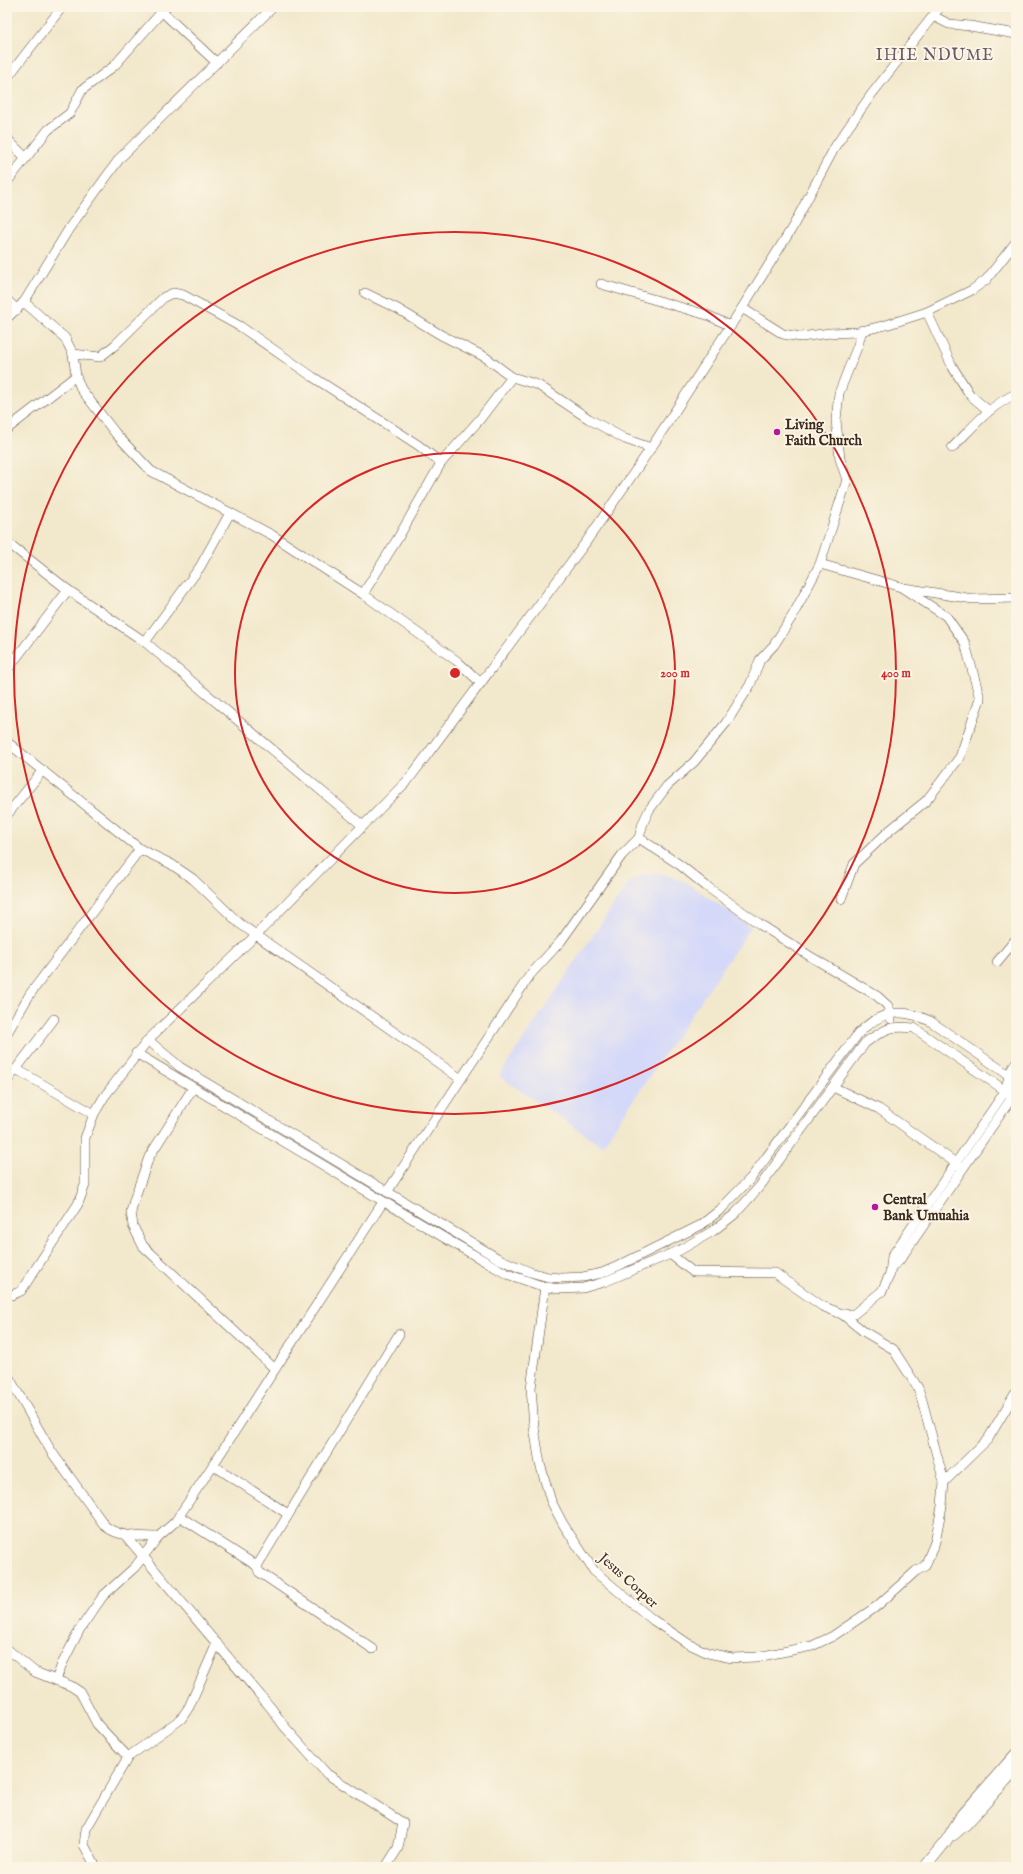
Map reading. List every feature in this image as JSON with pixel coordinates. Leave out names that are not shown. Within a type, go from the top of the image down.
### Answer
[{"type":"street","points":[[7,78],[62,7]]},
{"type":"street","points":[[7,318],[24,302],[70,227],[120,158],[217,64],[273,7]]},
{"type":"street","points":[[7,1293],[12,1295],[21,1292],[78,1204],[85,1185],[85,1138],[94,1114],[104,1097],[136,1053],[148,1040],[256,935],[409,779],[586,542],[651,448],[731,326],[792,228],[836,145],[871,95],[940,7]]},
{"type":"street","points":[[7,182],[25,157],[48,130],[70,113],[82,90],[114,66],[162,8],[217,64]]},
{"type":"street","points":[[933,16],[949,24],[1016,34]]},
{"type":"street","points":[[7,137],[25,157]]},
{"type":"street","points":[[742,308],[783,334],[790,336],[801,337],[862,330],[886,325],[927,312],[972,290],[986,280],[1016,242]]},
{"type":"street","points":[[601,284],[707,315],[731,326]]},
{"type":"street","points":[[72,354],[100,357],[115,345],[164,297],[173,293],[183,295],[241,327],[319,381],[418,445],[441,462]]},
{"type":"street","points":[[365,293],[398,309],[441,335],[485,357],[512,377],[538,385],[589,419],[625,439],[651,448]]},
{"type":"street","points":[[7,300],[17,310]]},
{"type":"street","points":[[24,302],[65,338],[72,354],[76,376],[81,389],[116,434],[151,471],[272,535],[363,594],[457,661],[482,683]]},
{"type":"street","points":[[927,312],[952,366],[970,395],[989,411]]},
{"type":"street","points":[[387,1192],[530,975],[561,941],[622,855],[639,838],[642,823],[649,810],[667,786],[694,762],[726,723],[750,685],[760,660],[774,645],[793,615],[820,564],[847,480],[840,459],[836,420],[839,394],[858,345],[862,330]]},
{"type":"street","points":[[7,429],[76,376]]},
{"type":"street","points":[[363,594],[398,538],[441,462],[476,424],[512,377]]},
{"type":"street","points":[[952,448],[989,411],[1005,399],[1016,394]]},
{"type":"street","points":[[145,642],[200,567],[230,512]]},
{"type":"street","points":[[7,542],[68,590],[145,642],[363,826]]},
{"type":"street","points":[[820,564],[901,587],[973,599],[1016,598]]},
{"type":"street","points":[[841,899],[854,864],[890,830],[926,801],[960,758],[980,699],[965,643],[946,616],[901,587]]},
{"type":"street","points":[[7,670],[68,590]]},
{"type":"street","points":[[7,742],[140,849],[170,864],[193,879],[239,923],[461,1079]]},
{"type":"street","points":[[7,815],[43,770]]},
{"type":"street","points":[[639,838],[680,865],[706,886],[761,925],[877,996],[888,1006],[893,1028]]},
{"type":"street","points":[[7,1033],[30,994],[140,849]]},
{"type":"street","points":[[997,962],[1016,939]]},
{"type":"street","points":[[148,1040],[180,1067],[499,1259],[515,1267],[548,1277],[562,1278],[583,1277],[602,1273],[701,1225],[720,1210],[739,1192],[858,1034],[869,1023],[890,1014],[914,1014],[930,1021],[1014,1079]]},
{"type":"street","points":[[7,1081],[54,1019]]},
{"type":"street","points":[[136,1053],[453,1244],[507,1274],[545,1287],[561,1289],[583,1288],[604,1282],[670,1254],[713,1231],[735,1214],[760,1186],[865,1044],[882,1031],[897,1026],[914,1028],[1012,1094]]},
{"type":"street","points":[[842,1314],[854,1314],[882,1291],[892,1266],[892,1256],[1012,1094],[1016,1062]]},
{"type":"street","points":[[16,1069],[94,1114]]},
{"type":"street","points":[[833,1087],[879,1109],[959,1166]]},
{"type":"street","points":[[193,1088],[149,1157],[131,1212],[133,1226],[143,1246],[275,1369]]},
{"type":"street","points":[[261,1128],[266,1119]]},
{"type":"street","points":[[56,1680],[62,1664],[80,1630],[103,1596],[135,1568],[158,1537],[179,1516],[383,1202]]},
{"type":"street","points":[[453,1244],[458,1235]]},
{"type":"street","points":[[670,1254],[694,1272],[775,1273],[822,1306],[842,1314],[863,1331],[893,1349],[918,1388],[944,1482],[988,1439],[1016,1392]]},
{"type":"street","name":"Jesus Corper","points":[[545,1287],[532,1388],[534,1428],[540,1464],[551,1500],[563,1524],[594,1571],[653,1620],[687,1643],[708,1653],[732,1658],[757,1657],[812,1646],[833,1636],[876,1607],[916,1571],[923,1568],[930,1557],[942,1506],[944,1482]]},
{"type":"street","points":[[257,1566],[399,1334]]},
{"type":"street","points":[[7,1374],[10,1387],[51,1451],[105,1526],[110,1530],[126,1536],[158,1537]]},
{"type":"street","points":[[213,1465],[288,1514]]},
{"type":"street","points":[[179,1516],[257,1566],[259,1572],[374,1649]]},
{"type":"street","points":[[126,1536],[271,1708],[284,1726],[327,1774],[403,1824],[398,1848],[386,1867]]},
{"type":"street","points":[[96,1867],[84,1845],[86,1829],[128,1757],[181,1719],[189,1707],[216,1643]]},
{"type":"street","points":[[7,1649],[35,1672],[71,1686],[80,1692],[97,1724],[128,1757]]},
{"type":"street","points":[[925,1867],[946,1841],[960,1818],[1016,1754]]},
{"type":"street","points":[[946,1841],[966,1824],[1016,1769]]},
{"type":"shaded area","points":[[660,873],[686,882],[751,927],[602,1146],[499,1076],[629,882],[646,874]]},
{"type":"place","name":"Living Faith Church","points":[[777,432]]},
{"type":"place","name":"Central Bank Umuahia","points":[[875,1207]]},
{"type":"district","name":"IHIE NDUME","points":[[935,54]]}]
